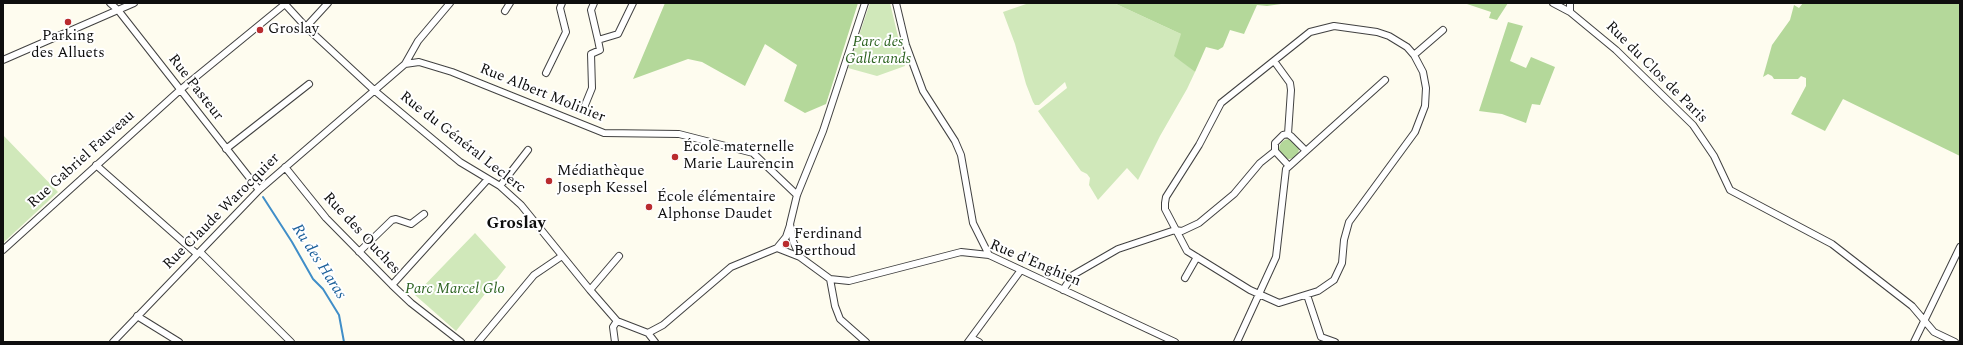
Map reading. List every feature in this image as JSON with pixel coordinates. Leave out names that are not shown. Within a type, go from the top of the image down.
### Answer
[{"type":"street","name":"Rue Pasteur","points":[[110,3],[118,10],[259,190]]},
{"type":"street","points":[[3,60],[134,3]]},
{"type":"street","points":[[306,27],[328,3]]},
{"type":"street","name":"Rue Claude Warocquier","points":[[113,342],[259,190],[405,64],[418,41],[450,3]]},
{"type":"street","points":[[505,11],[510,3]]},
{"type":"street","points":[[546,73],[566,32],[560,8],[562,3]]},
{"type":"street","points":[[583,110],[592,88],[591,54],[600,50],[591,10],[594,3]]},
{"type":"street","points":[[598,40],[618,34],[633,3]]},
{"type":"street","points":[[655,342],[648,333],[663,325],[731,267],[777,248],[786,237],[797,195],[823,131],[865,3]]},
{"type":"street","points":[[896,3],[906,45],[923,91],[955,141],[961,155],[973,223],[989,255]]},
{"type":"street","name":"Rue du Clos de Paris","points":[[1554,3],[1591,27],[1693,125],[1714,156],[1730,190],[1832,244],[1912,306],[1925,322]]},
{"type":"street","points":[[1570,3],[1570,12]]},
{"type":"street","name":"Rue du Général Leclerc","points":[[285,4],[306,27],[375,91],[460,162],[500,186],[521,205],[617,321],[648,333]]},
{"type":"street","name":"Rue Gabriel Fauveau","points":[[3,250],[96,164],[180,90],[285,4]]},
{"type":"street","points":[[1334,26],[1377,32],[1400,41],[1414,55],[1423,72],[1426,88],[1425,106],[1419,124],[1348,222],[1344,240],[1342,263],[1334,280],[1318,291],[1279,303],[1259,294],[1187,251],[1165,209],[1166,197],[1199,145],[1216,109],[1228,96],[1274,61],[1310,32],[1334,26]]},
{"type":"street","points":[[1414,55],[1443,30]]},
{"type":"street","points":[[1274,61],[1290,83],[1288,134]]},
{"type":"street","name":"Rue Albert Molinier","points":[[405,64],[419,62],[452,72],[604,133],[679,134],[753,153],[797,195]]},
{"type":"street","points":[[1237,342],[1276,257],[1286,169],[1305,150],[1385,80]]},
{"type":"street","points":[[226,149],[309,84]]},
{"type":"street","points":[[1288,134],[1305,150]]},
{"type":"street","points":[[1288,134],[1284,135],[1275,144],[1275,151],[1289,166]]},
{"type":"street","points":[[500,186],[528,150]]},
{"type":"street","points":[[1063,290],[1073,275],[1118,249],[1175,230],[1182,231],[1199,223],[1234,194],[1260,163],[1275,151]]},
{"type":"street","points":[[96,164],[198,253],[291,342]]},
{"type":"street","name":"Rue des Ouches","points":[[285,167],[326,218],[392,285],[417,308],[461,342]]},
{"type":"street","points":[[392,285],[488,179]]},
{"type":"street","points":[[359,252],[392,220],[396,219],[411,224],[424,214]]},
{"type":"street","points":[[790,224],[793,240],[800,257]]},
{"type":"street","points":[[1914,342],[1960,247]]},
{"type":"street","points":[[777,248],[800,257],[830,279],[835,306],[840,319],[866,342]]},
{"type":"street","name":"Rue d'Enghien","points":[[830,279],[849,281],[961,252],[989,255],[1175,342]]},
{"type":"street","points":[[478,342],[534,274],[562,256]]},
{"type":"street","points":[[590,290],[619,256]]},
{"type":"street","points":[[1185,278],[1197,257]]},
{"type":"street","points":[[979,342],[970,340],[1021,270]]},
{"type":"street","points":[[1306,295],[1322,337],[1335,342]]},
{"type":"street","points":[[137,316],[179,342]]},
{"type":"street","points":[[615,342],[613,327],[617,321]]},
{"type":"street","points":[[1925,322],[1934,332],[1955,342]]},
{"type":"green space","points":[[665,3],[858,3],[826,104],[805,113],[784,101],[797,65],[765,44],[745,86],[702,62],[688,59],[633,79]]},
{"type":"green space","name":"Parc des Gallerands","points":[[870,3],[890,3],[905,66],[877,76],[848,68]]},
{"type":"green space","points":[[1029,3],[1114,3],[1181,34],[1184,63],[1195,72],[1138,180],[1127,168],[1098,200],[1089,185],[1090,178],[1087,174],[1081,171],[1038,111],[1067,88],[1065,82],[1039,105],[1035,105],[1033,102],[1026,84],[1015,44],[1003,12]]},
{"type":"green space","points":[[1114,3],[1288,3],[1267,6],[1257,5],[1244,34],[1230,30],[1223,47],[1218,50],[1206,47],[1195,72],[1174,56],[1181,34]]},
{"type":"green space","points":[[1464,3],[1508,3],[1497,20],[1489,18],[1491,12]]},
{"type":"green space","points":[[1803,3],[1960,3],[1960,156],[1843,99],[1825,131],[1791,114],[1806,86],[1806,78],[1801,76],[1798,79],[1774,79],[1768,74],[1763,77],[1772,45],[1790,20],[1794,5],[1799,8]]},
{"type":"green space","points":[[1508,22],[1523,26],[1510,61],[1526,68],[1531,57],[1555,67],[1540,105],[1532,104],[1526,123],[1502,114],[1479,111]]},
{"type":"green space","points":[[3,135],[58,192],[3,243]]},
{"type":"green space","points":[[1289,139],[1296,142],[1299,149],[1296,156],[1289,159],[1282,156],[1279,149],[1282,142]]},
{"type":"green space","name":"Parc Marcel Glo","points":[[475,233],[506,267],[456,331],[415,295]]},
{"type":"waterway","name":"Ru des Haras","points":[[263,197],[292,242],[313,279],[323,289],[339,315],[344,342]]},
{"type":"place","name":"Parking des Alluets","points":[[68,22]]},
{"type":"place","name":"Groslay","points":[[260,30]]},
{"type":"place","name":"École maternelle Marie Laurencin","points":[[675,157]]},
{"type":"place","name":"Médiathèque Joseph Kessel","points":[[549,181]]},
{"type":"place","name":"École élémentaire Alphonse Daudet","points":[[649,207]]},
{"type":"place","name":"Ferdinand Berthoud","points":[[786,244]]},
{"type":"district","name":"Groslay","points":[[516,225]]}]
